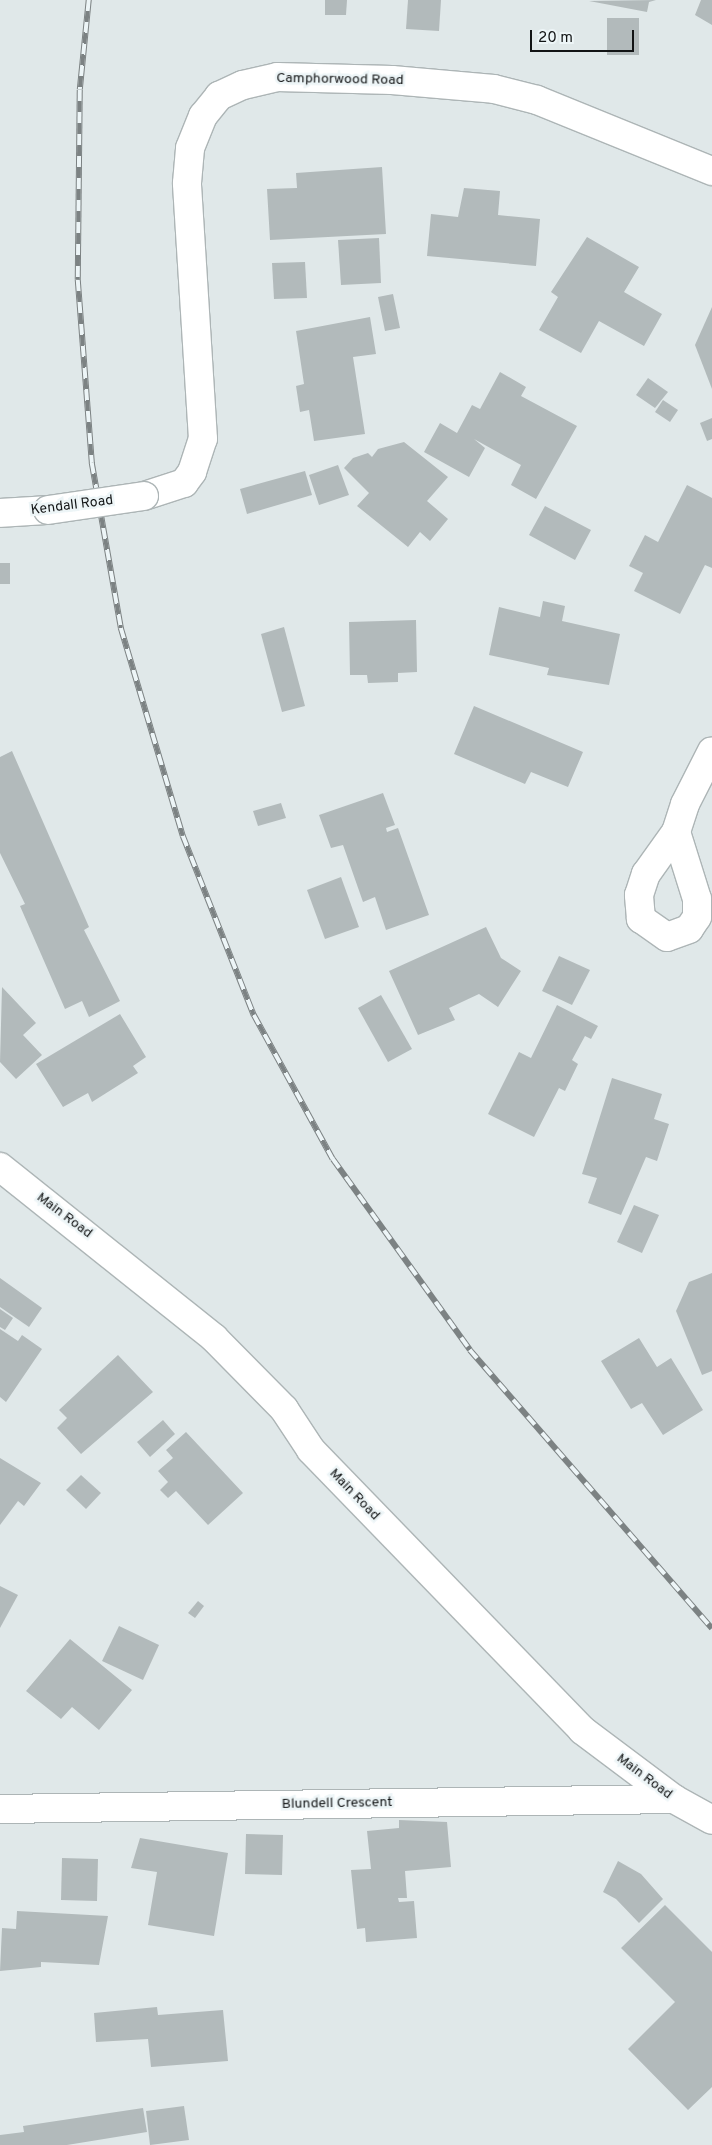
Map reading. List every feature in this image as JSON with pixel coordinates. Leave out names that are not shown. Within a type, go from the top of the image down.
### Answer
[{"type":"street","name":"Camphorwood Road","points":[[144,496],[184,482],[192,472],[203,439],[187,183],[190,148],[203,116],[219,96],[243,84],[277,77],[392,80],[494,89],[537,100],[712,171]]},
{"type":"street","name":"Kendall Road","points":[[0,513],[48,510],[144,496]]},
{"type":"street","points":[[676,832],[684,804],[712,751]]},
{"type":"street","name":"Main Road","points":[[0,1167],[214,1338],[284,1409],[311,1450],[468,1615],[582,1730],[674,1799],[712,1820]]},
{"type":"street","name":"Blundell Crescent","points":[[0,1809],[674,1799]]},
{"type":"building","points":[[325,0],[347,0],[346,15],[325,15]]},
{"type":"building","points":[[408,0],[441,0],[439,31],[406,29]]},
{"type":"building","points":[[656,0],[649,2],[647,12],[589,1]]},
{"type":"building","points":[[701,0],[712,0],[712,25],[695,15]]},
{"type":"building","points":[[607,18],[639,18],[639,55],[607,55]]},
{"type":"building","points":[[382,167],[386,234],[270,240],[267,189],[297,188],[296,173]]},
{"type":"building","points":[[464,188],[500,191],[498,215],[540,219],[536,266],[427,256],[431,214],[458,217]]},
{"type":"building","points":[[587,237],[639,267],[624,292],[662,314],[644,346],[599,321],[581,353],[539,330],[558,297],[551,292]]},
{"type":"building","points":[[379,238],[381,283],[341,285],[338,240]]},
{"type":"building","points":[[305,262],[307,298],[274,299],[272,263]]},
{"type":"building","points":[[393,294],[400,328],[385,331],[378,297]]},
{"type":"building","points":[[712,307],[712,389],[695,345]]},
{"type":"building","points":[[370,317],[376,354],[353,357],[365,434],[314,441],[309,410],[300,412],[296,386],[304,384],[296,331]]},
{"type":"building","points":[[500,372],[526,387],[521,396],[577,426],[536,499],[511,485],[521,465],[474,439],[485,448],[469,477],[424,452],[440,423],[457,433],[472,405],[480,409]]},
{"type":"building","points":[[648,378],[668,392],[655,408],[636,395]]},
{"type":"building","points":[[663,400],[678,410],[670,422],[655,412]]},
{"type":"building","points":[[712,418],[712,439],[707,441],[700,423]]},
{"type":"building","points":[[404,442],[448,477],[427,501],[448,519],[430,541],[420,532],[408,547],[357,506],[369,493],[344,468],[353,458],[368,453],[372,457],[378,449]]},
{"type":"building","points":[[338,465],[349,495],[319,505],[309,475]]},
{"type":"building","points":[[305,471],[312,495],[247,514],[240,489]]},
{"type":"building","points":[[687,485],[712,498],[712,568],[705,565],[680,614],[634,591],[643,573],[629,566],[645,535],[658,542]]},
{"type":"building","points":[[545,506],[591,530],[575,560],[529,535]]},
{"type":"building","points":[[0,563],[10,563],[10,584],[0,584]]},
{"type":"building","points":[[543,601],[565,606],[562,621],[620,634],[609,685],[547,675],[549,668],[489,655],[499,607],[540,617]]},
{"type":"building","points":[[416,620],[417,672],[398,673],[398,682],[368,683],[367,675],[350,675],[349,622]]},
{"type":"building","points":[[284,627],[305,706],[282,712],[261,634]]},
{"type":"building","points":[[474,706],[583,752],[568,787],[531,772],[525,784],[454,754]]},
{"type":"building","points":[[12,751],[89,927],[84,930],[120,1001],[89,1017],[82,1001],[65,1009],[20,906],[25,904],[0,853],[0,757]]},
{"type":"building","points":[[383,793],[395,825],[386,828],[387,832],[398,828],[429,915],[386,930],[375,897],[363,902],[343,845],[331,848],[319,815]]},
{"type":"building","points":[[281,803],[286,818],[258,826],[253,811]]},
{"type":"building","points":[[341,877],[359,927],[325,939],[307,890]]},
{"type":"building","points":[[486,927],[501,958],[521,971],[498,1007],[479,994],[449,1008],[455,1020],[418,1035],[389,971]]},
{"type":"building","points":[[559,956],[590,970],[572,1005],[542,991]]},
{"type":"building","points":[[2,987],[36,1023],[23,1035],[42,1055],[16,1079],[0,1062]]},
{"type":"building","points":[[381,995],[412,1049],[388,1062],[358,1008]]},
{"type":"building","points":[[557,1005],[598,1026],[591,1039],[585,1036],[572,1060],[578,1064],[565,1091],[559,1088],[534,1137],[488,1114],[519,1052],[531,1058]]},
{"type":"building","points":[[120,1014],[146,1057],[133,1066],[138,1073],[92,1102],[88,1093],[63,1107],[36,1064]]},
{"type":"building","points":[[612,1078],[662,1094],[654,1119],[669,1124],[657,1161],[646,1157],[621,1215],[588,1203],[597,1178],[582,1174]]},
{"type":"building","points":[[634,1205],[659,1215],[642,1253],[617,1242]]},
{"type":"building","points":[[712,1273],[712,1371],[702,1375],[676,1311],[689,1282]]},
{"type":"building","points":[[0,1278],[42,1308],[29,1327],[0,1307]]},
{"type":"building","points":[[0,1309],[13,1318],[5,1330],[0,1327]]},
{"type":"building","points":[[0,1329],[18,1341],[22,1335],[42,1349],[6,1402],[0,1397]]},
{"type":"building","points":[[639,1338],[657,1367],[671,1358],[703,1410],[663,1435],[642,1403],[631,1409],[601,1361]]},
{"type":"building","points":[[118,1355],[153,1392],[81,1454],[57,1428],[67,1418],[59,1410]]},
{"type":"building","points":[[163,1420],[175,1434],[150,1457],[137,1442]]},
{"type":"building","points":[[186,1432],[243,1493],[208,1525],[176,1491],[168,1498],[160,1490],[168,1482],[158,1471],[173,1458],[166,1450]]},
{"type":"building","points":[[0,1458],[41,1483],[24,1506],[18,1501],[0,1525]]},
{"type":"building","points":[[81,1475],[101,1493],[86,1509],[66,1490]]},
{"type":"building","points":[[0,1586],[18,1595],[0,1628]]},
{"type":"building","points":[[198,1601],[204,1606],[195,1618],[188,1613]]},
{"type":"building","points":[[119,1626],[159,1645],[143,1680],[102,1661]]},
{"type":"building","points":[[70,1639],[132,1690],[99,1730],[72,1707],[61,1719],[26,1691]]},
{"type":"building","points":[[399,1820],[447,1822],[451,1867],[405,1871],[407,1898],[398,1898],[399,1902],[414,1901],[417,1938],[366,1942],[365,1928],[357,1929],[351,1870],[371,1869],[367,1831],[399,1828]]},
{"type":"building","points":[[246,1834],[283,1835],[282,1875],[245,1874]]},
{"type":"building","points":[[140,1838],[228,1853],[214,1936],[148,1925],[157,1872],[131,1868]]},
{"type":"building","points":[[62,1858],[98,1859],[97,1901],[61,1900]]},
{"type":"building","points":[[618,1861],[641,1874],[663,1899],[639,1923],[616,1899],[603,1892]]},
{"type":"building","points":[[665,1905],[712,1952],[712,2087],[688,2110],[628,2049],[675,2002],[621,1948]]},
{"type":"building","points":[[17,1911],[108,1916],[99,1965],[41,1962],[41,1967],[0,1971],[2,1928],[16,1929]]},
{"type":"building","points":[[157,2007],[158,2015],[223,2010],[228,2061],[151,2067],[148,2039],[96,2042],[94,2013]]},
{"type":"building","points":[[184,2106],[189,2140],[150,2145],[146,2111]]},
{"type":"building","points":[[143,2108],[147,2132],[67,2145],[0,2145],[0,2135],[24,2132],[23,2126]]},
{"type":"railway","points":[[89,0],[80,90],[78,280],[92,463],[121,628],[183,836],[254,1015],[333,1159],[470,1350],[712,1628]]}]
